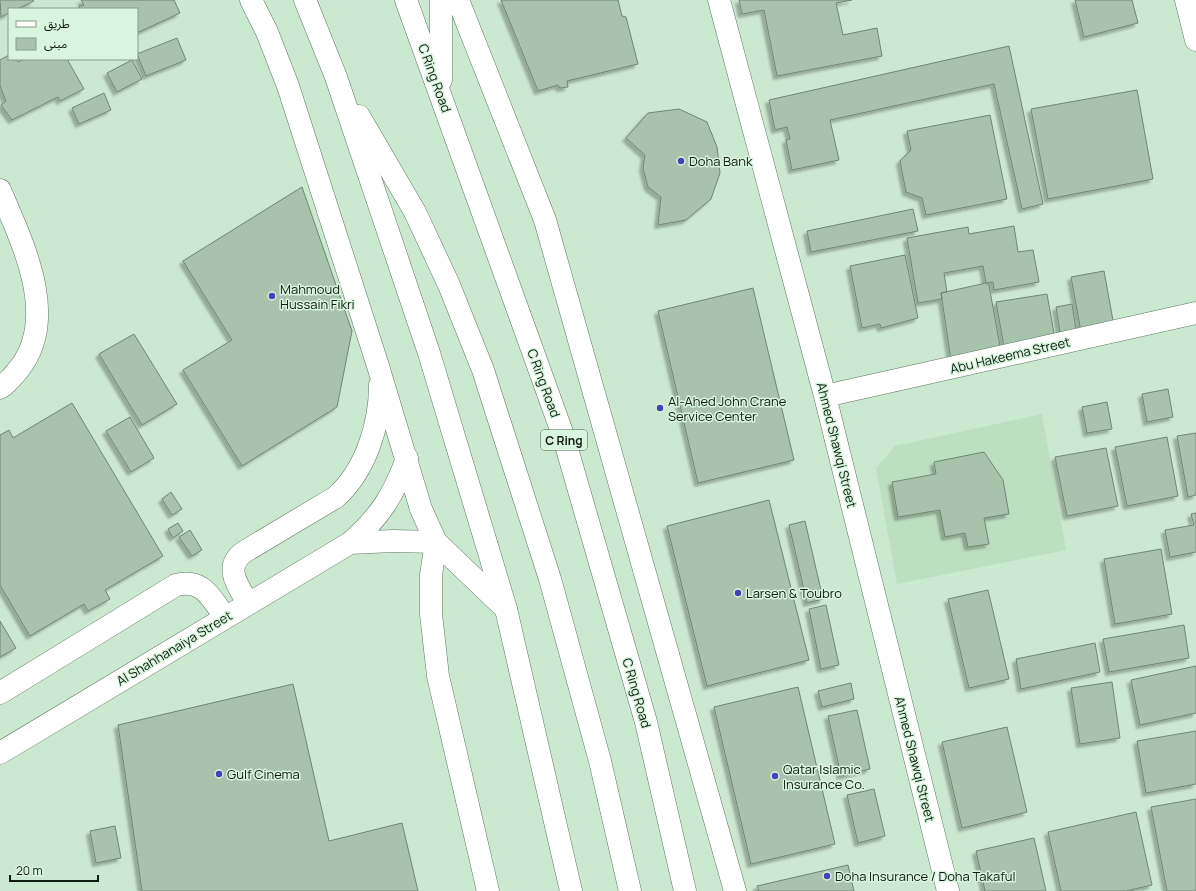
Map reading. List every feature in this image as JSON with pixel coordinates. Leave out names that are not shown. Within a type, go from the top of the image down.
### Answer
[{"type":"main road","points":[[251,0],[267,32],[288,86],[378,366],[422,509],[436,542],[506,610]]},
{"type":"main road","points":[[305,0],[336,77],[429,353],[506,610],[571,891]]},
{"type":"main road","name":"C Ring Road","points":[[406,0],[441,93],[563,435],[646,722],[685,891]]},
{"type":"main road","points":[[441,0],[441,93]]},
{"type":"main road","points":[[458,0],[545,220],[736,891]]},
{"type":"main road","name":"Ahmed Shawqi Street","points":[[719,0],[825,396],[948,891]]},
{"type":"main road","points":[[1186,0],[1196,40]]},
{"type":"main road","points":[[336,77],[415,212],[449,285],[483,370],[550,579],[600,761],[630,891]]},
{"type":"main road","points":[[0,190],[27,254],[35,294],[38,329],[26,359],[7,384],[0,388]]},
{"type":"main road","name":"Abu Hakeema Street","points":[[825,396],[1196,314]]},
{"type":"main road","points":[[248,602],[233,575],[233,567],[238,556],[336,497],[353,479],[375,427],[379,407],[378,366]]},
{"type":"main road","name":"Al Shahhanaiya Street","points":[[0,753],[248,602],[350,543],[375,519],[385,506],[394,491],[407,458]]},
{"type":"main road","name":"Al Shahhanaiya Street","points":[[350,543],[393,541],[436,542]]},
{"type":"main road","points":[[436,542],[431,575],[430,614],[438,676],[488,891]]},
{"type":"main road","points":[[0,693],[176,584],[194,584],[204,589],[225,617]]},
{"type":"shaded area","points":[[1042,414],[1066,550],[897,584],[876,468],[895,446]]},
{"type":"building","points":[[0,0],[34,1],[19,8],[8,8],[8,14],[1,17]]},
{"type":"building","points":[[81,0],[174,0],[180,13],[138,33],[138,8],[80,8],[79,6],[84,5]]},
{"type":"building","points":[[501,0],[618,0],[622,16],[626,17],[638,64],[567,81],[568,87],[560,88],[558,85],[538,91]]},
{"type":"building","points":[[739,0],[852,0],[836,3],[843,35],[877,28],[882,56],[777,76],[764,10],[742,14]]},
{"type":"building","points":[[1075,0],[1132,0],[1138,23],[1084,37]]},
{"type":"building","points":[[177,38],[186,60],[146,76],[138,54]]},
{"type":"building","points":[[1009,46],[1043,204],[1022,209],[994,84],[830,120],[839,160],[792,170],[786,140],[790,139],[787,127],[775,130],[769,100]]},
{"type":"building","points":[[8,56],[8,60],[17,60],[18,62],[22,60],[68,60],[84,89],[60,101],[58,97],[12,120],[1,105],[6,101],[0,86],[0,60]]},
{"type":"building","points":[[132,60],[142,79],[117,92],[107,73]]},
{"type":"building","points":[[1137,90],[1153,179],[1048,199],[1031,109]]},
{"type":"building","points":[[104,93],[111,110],[79,124],[72,108]]},
{"type":"building","name":"Doha Bank","points":[[679,109],[707,122],[717,147],[720,173],[711,199],[686,220],[658,225],[661,197],[648,187],[643,168],[645,155],[626,138],[648,113]]},
{"type":"building","points":[[990,115],[1007,199],[926,215],[922,198],[906,192],[900,161],[911,150],[907,131]]},
{"type":"building","name":"Mahmoud Hussain Fikri","points":[[302,187],[352,331],[337,407],[242,466],[183,370],[232,340],[183,261]]},
{"type":"building","points":[[913,209],[918,231],[811,252],[807,231]]},
{"type":"building","points":[[1014,226],[1018,252],[1033,250],[1039,282],[994,290],[993,282],[986,283],[983,266],[944,273],[947,292],[941,293],[942,299],[918,303],[907,238],[968,227],[969,234]]},
{"type":"building","points":[[905,255],[918,318],[881,328],[880,324],[862,328],[850,266]]},
{"type":"building","points":[[1104,271],[1114,326],[1081,332],[1071,277]]},
{"type":"building","points":[[986,283],[989,285],[1001,352],[951,360],[941,293]]},
{"type":"building","points":[[753,288],[794,460],[698,483],[658,311]]},
{"type":"building","points":[[1047,294],[1055,339],[1004,347],[996,302]]},
{"type":"building","points":[[1072,304],[1077,336],[1061,339],[1056,307]]},
{"type":"building","points":[[134,334],[177,404],[142,425],[99,354]]},
{"type":"building","points":[[1168,389],[1173,417],[1147,422],[1142,394]]},
{"type":"building","points":[[1107,402],[1112,429],[1087,433],[1082,407]]},
{"type":"building","points":[[72,403],[163,556],[105,590],[110,599],[88,611],[84,604],[30,636],[0,585],[0,435],[9,430],[13,438]]},
{"type":"building","points":[[130,417],[154,458],[131,472],[106,431]]},
{"type":"building","points":[[1196,433],[1196,495],[1188,497],[1177,436]]},
{"type":"building","points":[[1167,437],[1178,496],[1127,506],[1115,447]]},
{"type":"building","points":[[1106,448],[1118,506],[1067,516],[1055,457]]},
{"type":"building","points":[[984,452],[1003,480],[1009,514],[984,518],[989,544],[968,547],[965,533],[945,537],[940,510],[898,517],[892,482],[936,474],[934,462]]},
{"type":"building","points":[[171,492],[182,509],[172,515],[162,499]]},
{"type":"building","name":"Larsen & Toubro","points":[[769,500],[809,660],[707,686],[667,526]]},
{"type":"building","points":[[1196,513],[1196,552],[1170,557],[1165,530],[1194,525],[1191,514]]},
{"type":"building","points":[[805,521],[823,599],[807,603],[789,525]]},
{"type":"building","points":[[178,523],[183,531],[173,538],[168,529]]},
{"type":"building","points":[[190,530],[202,550],[192,556],[179,537]]},
{"type":"building","points":[[1161,549],[1172,614],[1115,624],[1104,559]]},
{"type":"building","points":[[988,590],[1009,679],[969,688],[948,599]]},
{"type":"building","points":[[826,605],[839,665],[821,669],[809,609]]},
{"type":"building","points":[[0,621],[16,648],[0,657]]},
{"type":"building","points":[[1184,625],[1189,658],[1109,672],[1103,639]]},
{"type":"building","points":[[1095,643],[1100,672],[1021,689],[1016,659]]},
{"type":"building","points":[[1196,666],[1196,713],[1140,725],[1131,680]]},
{"type":"building","points":[[1112,682],[1120,738],[1080,744],[1071,688]]},
{"type":"building","points":[[851,683],[854,699],[822,707],[818,691]]},
{"type":"building","name":"Gulf Cinema","points":[[293,684],[329,841],[402,823],[418,891],[142,891],[118,725]]},
{"type":"building","name":"Qatar Islamic Insurance Co.","points":[[798,687],[835,844],[751,864],[714,707]]},
{"type":"building","points":[[857,710],[870,769],[841,776],[828,716]]},
{"type":"building","points":[[1007,727],[1027,812],[962,828],[942,742]]},
{"type":"building","points":[[1196,731],[1196,784],[1146,793],[1137,741]]},
{"type":"building","points":[[874,789],[885,836],[858,843],[847,795]]},
{"type":"building","points":[[1196,799],[1196,891],[1167,891],[1151,807]]},
{"type":"building","points":[[1136,812],[1152,885],[1126,891],[1061,891],[1048,832]]},
{"type":"building","points":[[115,826],[121,858],[96,863],[90,831]]},
{"type":"building","points":[[1034,838],[1046,891],[985,891],[976,851]]},
{"type":"building","name":"Doha Insurance / Doha Takaful","points":[[848,865],[854,891],[759,891],[757,886]]},
{"type":"place","name":"Doha Bank","points":[[681,161]]},
{"type":"place","name":"Mahmoud Hussain Fikri","points":[[272,296]]},
{"type":"place","name":"Al-Ahed John Crane Service Center","points":[[660,408]]},
{"type":"place","name":"Larsen & Toubro","points":[[738,593]]},
{"type":"place","name":"Gulf Cinema","points":[[219,774]]},
{"type":"place","name":"Qatar Islamic Insurance Co.","points":[[775,776]]},
{"type":"place","name":"Doha Insurance / Doha Takaful","points":[[827,876]]}]
